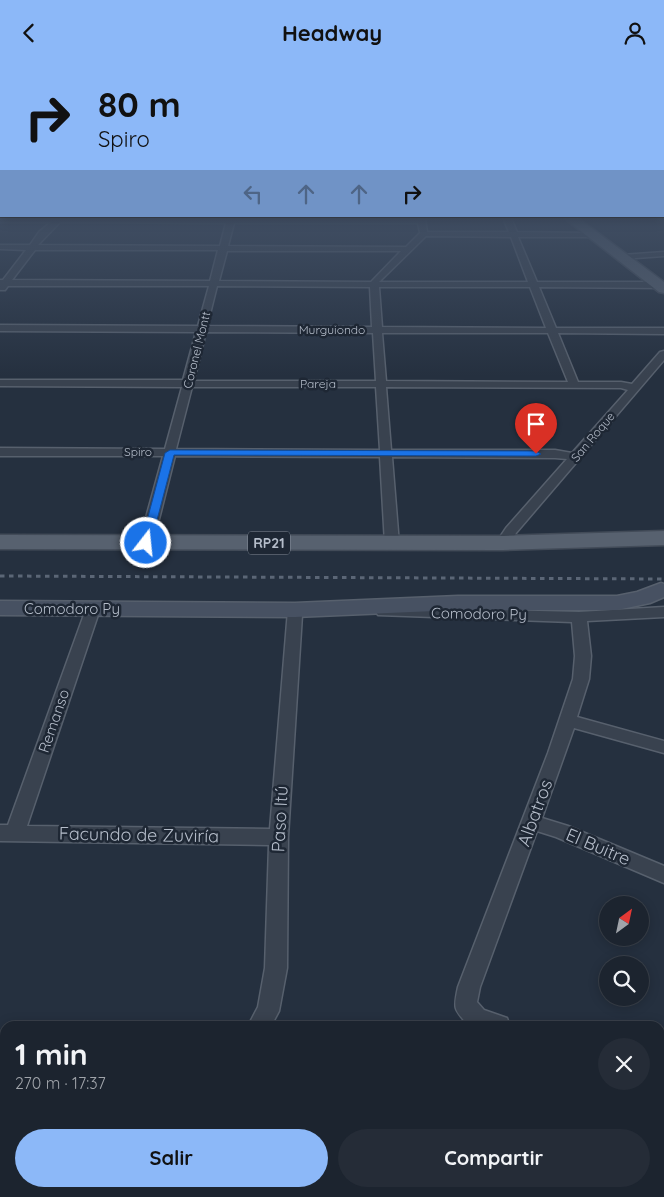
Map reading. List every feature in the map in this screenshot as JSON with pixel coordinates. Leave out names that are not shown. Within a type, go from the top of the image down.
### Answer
[{"type":"main road","points":[[644,271],[663,286]]},
{"type":"main road","name":"RP21","points":[[0,542],[392,544],[664,538]]},
{"type":"main road","name":"Comodoro Py","points":[[0,608],[295,610],[458,603],[617,603],[642,598],[660,590]]},
{"type":"street","points":[[0,292],[3,283],[13,271]]},
{"type":"street","name":"Coronel Montt","points":[[146,543],[218,271]]},
{"type":"street","points":[[387,271],[374,284],[392,544]]},
{"type":"street","points":[[530,271],[574,385]]},
{"type":"street","points":[[3,283],[663,286]]},
{"type":"street","name":"Murguiondo","points":[[0,328],[664,331]]},
{"type":"street","name":"San Roque","points":[[503,543],[511,531],[664,354]]},
{"type":"street","name":"Pareja","points":[[0,383],[621,385],[635,388]]},
{"type":"street","name":"Spiro","points":[[0,452],[555,454],[576,457]]},
{"type":"street","name":"Remanso","points":[[8,833],[93,609]]},
{"type":"street","name":"Comodoro Py","points":[[295,610],[579,617],[664,612]]},
{"type":"street","name":"Paso Itú","points":[[262,1021],[268,1011],[274,992],[276,968],[279,837],[295,610]]},
{"type":"street","name":"Albatros","points":[[483,1021],[477,1019],[466,1005],[469,987],[532,822],[581,679],[579,617]]},
{"type":"street","points":[[568,720],[664,747]]},
{"type":"street","name":"El Buitre","points":[[532,822],[561,831],[664,875]]},
{"type":"street","name":"Facundo de Zuviría","points":[[8,833],[279,837]]},
{"type":"railway","points":[[0,576],[664,579]]},
{"type":"route","points":[[146,543],[170,453],[536,454]]}]
